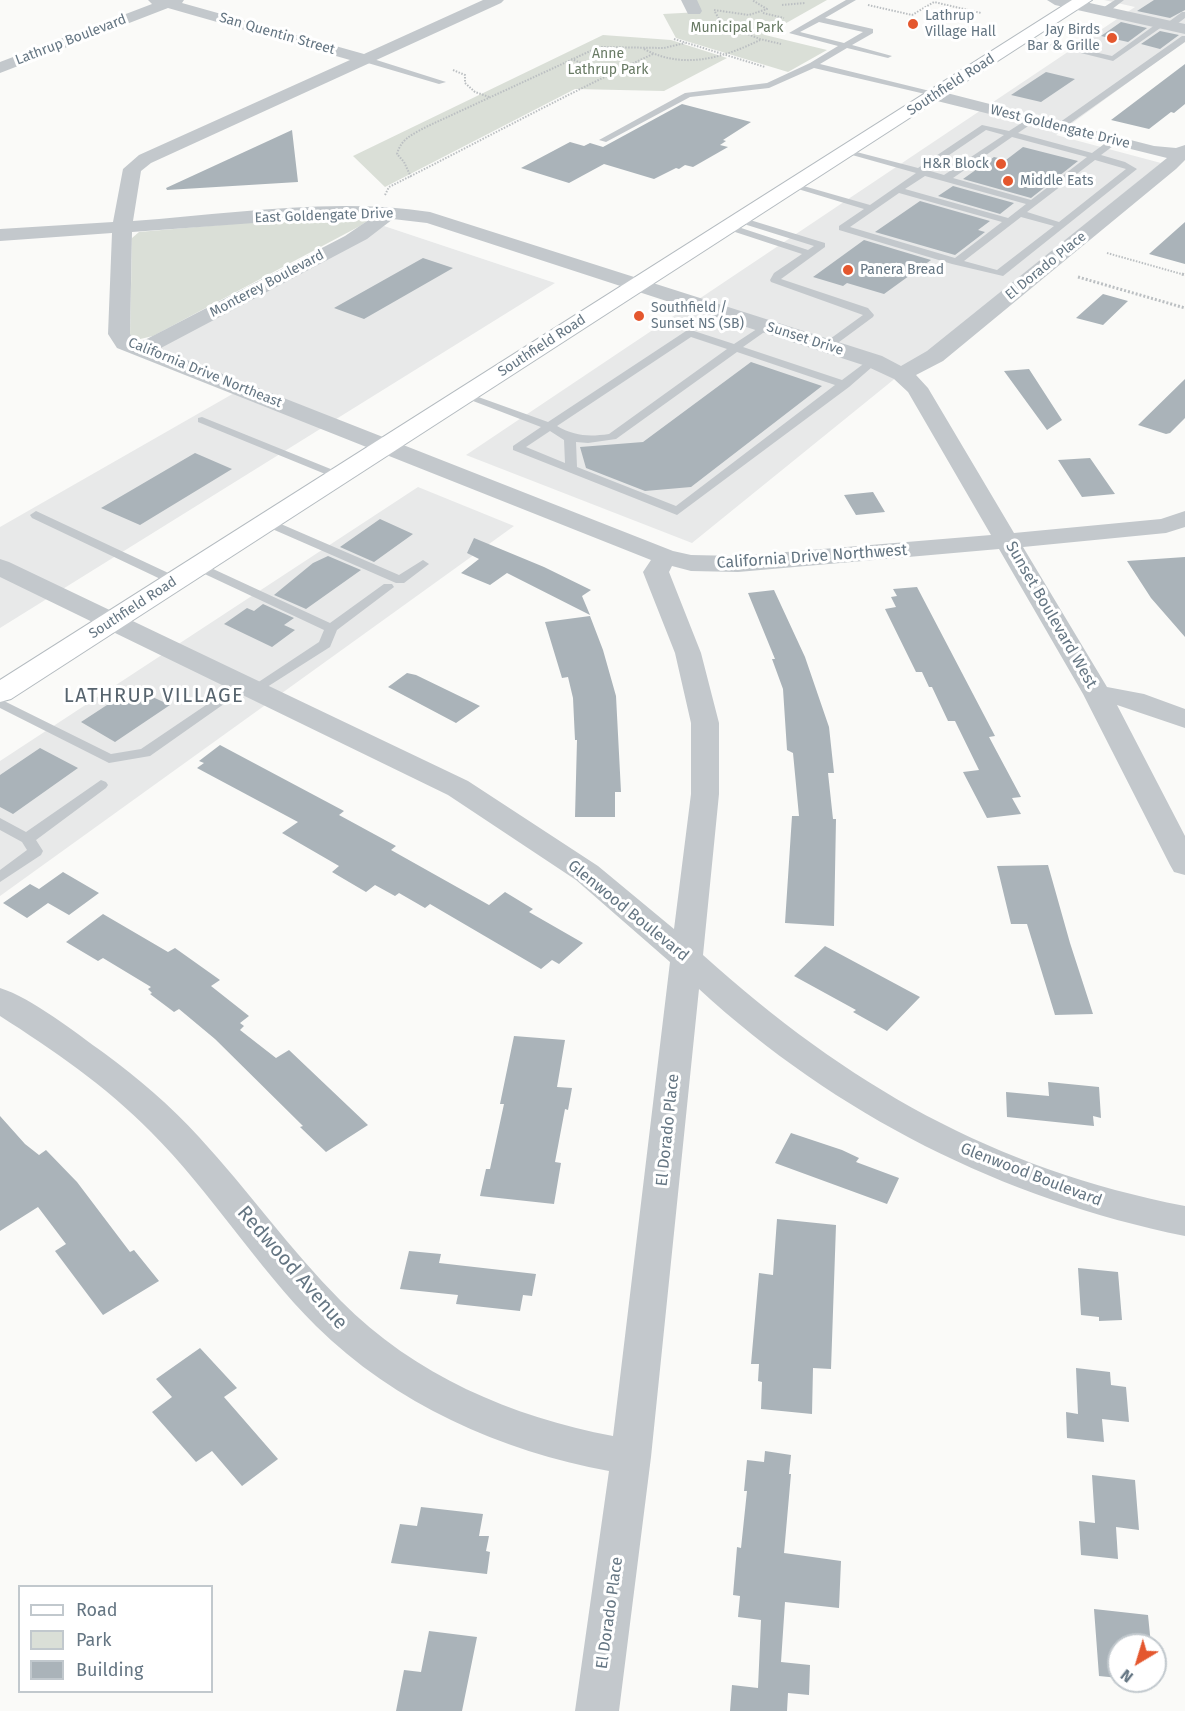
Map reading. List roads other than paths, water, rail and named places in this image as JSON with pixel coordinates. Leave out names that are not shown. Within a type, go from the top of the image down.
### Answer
[{"type":"main road","name":"Southfield Road","points":[[0,693],[1080,2]]},
{"type":"street","name":"California Drive Northeast","points":[[386,446],[126,343],[119,334],[122,227],[132,169],[145,159],[496,0]]},
{"type":"street","points":[[1055,0],[1080,2],[1104,11],[1172,26]]},
{"type":"street","name":"San Quentin Street","points":[[167,1],[363,59]]},
{"type":"street","name":"Lathrup Boulevard","points":[[0,68],[167,1]]},
{"type":"street","name":"West Goldengate Drive","points":[[935,95],[1154,152],[1183,153]]},
{"type":"street","name":"El Dorado Place","points":[[902,374],[935,356],[1183,153]]},
{"type":"street","name":"East Goldengate Drive","points":[[0,235],[291,215],[386,206],[430,218],[638,286]]},
{"type":"street","name":"Monterey Boulevard","points":[[142,350],[354,237],[384,217],[386,206]]},
{"type":"street","name":"Sunset Drive","points":[[638,286],[827,346],[902,374]]},
{"type":"street","name":"Sunset Boulevard West","points":[[902,374],[917,388],[1097,694],[1185,865]]},
{"type":"street","name":"California Drive Northwest","points":[[386,446],[664,557],[692,562],[738,564],[1133,530],[1166,526],[1185,518]]},
{"type":"street","name":"El Dorado Place","points":[[597,1711],[631,1457],[705,794],[705,723],[688,653],[656,572],[664,557]]},
{"type":"street","name":"Glenwood Boulevard","points":[[0,567],[458,788],[587,873],[721,990],[794,1050],[847,1087],[931,1134],[975,1156],[1065,1190],[1125,1209],[1185,1221]]},
{"type":"street","points":[[1097,694],[1134,700],[1185,719]]},
{"type":"street","name":"Redwood Avenue","points":[[0,1000],[64,1041],[108,1073],[148,1108],[224,1188],[308,1291],[370,1351],[422,1386],[489,1418],[585,1450],[631,1457]]},
{"type":"lane","points":[[852,0],[793,33],[888,56]]},
{"type":"lane","points":[[1104,11],[1120,0]]},
{"type":"lane","points":[[1024,38],[1113,58],[1172,26],[1185,14]]},
{"type":"lane","points":[[603,140],[688,94],[769,85],[813,65],[870,32],[818,19]]},
{"type":"lane","points":[[1059,127],[1185,38]]},
{"type":"lane","points":[[363,59],[442,82]]},
{"type":"lane","points":[[813,65],[935,95]]},
{"type":"lane","points":[[946,178],[1031,120]]},
{"type":"lane","points":[[985,127],[1094,156],[1122,164],[1132,170],[999,274],[842,228],[985,127]]},
{"type":"lane","points":[[956,262],[1114,141]]},
{"type":"lane","points":[[848,151],[1032,202]]},
{"type":"lane","points":[[793,186],[872,208]]},
{"type":"lane","points":[[898,190],[1009,221]]},
{"type":"lane","points":[[1018,213],[1061,225]]},
{"type":"lane","points":[[735,224],[822,245],[778,275],[775,280],[864,310],[869,315],[827,346]]},
{"type":"lane","points":[[735,224],[811,254]]},
{"type":"lane","points":[[466,396],[548,426],[570,438],[588,440],[612,437],[766,326]]},
{"type":"lane","points":[[845,385],[690,333],[517,448],[676,511],[845,385],[874,362]]},
{"type":"lane","points":[[202,420],[339,476]]},
{"type":"lane","points":[[570,438],[571,468]]},
{"type":"lane","points":[[36,515],[175,581]]},
{"type":"lane","points":[[267,522],[400,580],[423,564]]},
{"type":"lane","points":[[198,566],[331,628]]},
{"type":"lane","points":[[0,703],[109,759],[145,753],[249,687],[278,678],[326,644],[331,628],[388,587]]},
{"type":"lane","points":[[27,839],[101,785]]},
{"type":"lane","points":[[0,823],[27,839],[36,851],[0,877]]},
{"type":"place","name":"Lathrup Village Hall","points":[[913,24]]},
{"type":"place","name":"Jay Birds Bar & Grille","points":[[1112,38]]},
{"type":"place","name":"H&R Block","points":[[1001,164]]},
{"type":"place","name":"Middle Eats","points":[[1008,181]]},
{"type":"place","name":"Panera Bread","points":[[848,270]]},
{"type":"place","name":"Southfield / Sunset NS (SB)","points":[[639,316]]},
{"type":"district","name":"LATHRUP VILLAGE","points":[[154,696]]},
{"type":"park label","name":"Municipal Park","points":[[737,28]]},
{"type":"park label","name":"Anne Lathrup Park","points":[[608,62]]}]
